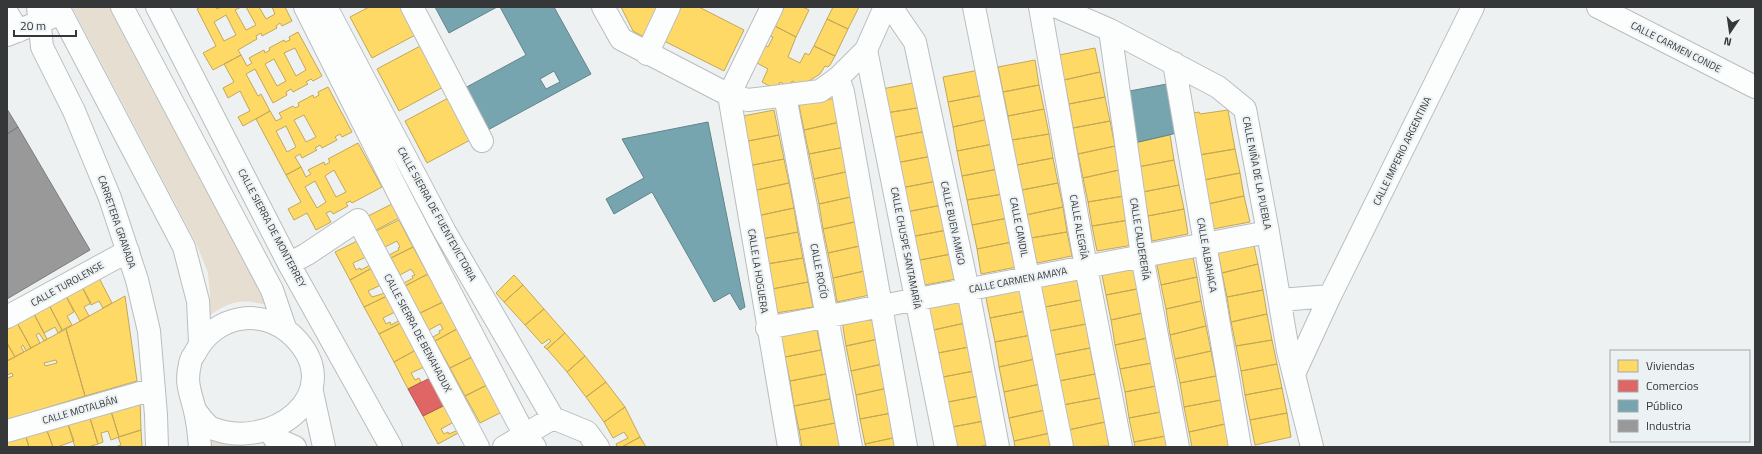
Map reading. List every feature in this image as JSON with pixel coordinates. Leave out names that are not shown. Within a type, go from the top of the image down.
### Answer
[{"type":"street","points":[[122,7],[272,290],[285,328]]},
{"type":"street","name":"CALLE SIERRA DE MONTERREY","points":[[157,7],[289,264],[392,447]]},
{"type":"street","points":[[305,7],[402,198],[530,441]]},
{"type":"street","name":"CALLE SIERRA DE FUENTEVICTORIA","points":[[326,7],[445,232],[553,418]]},
{"type":"street","points":[[412,7],[482,141]]},
{"type":"street","points":[[603,7],[620,39],[729,95],[748,100],[820,91],[838,78],[866,50],[887,8]]},
{"type":"street","points":[[647,54],[669,7]]},
{"type":"street","points":[[729,95],[772,7]]},
{"type":"street","name":"CALLE CANDIL","points":[[974,7],[1062,447]]},
{"type":"street","name":"CALLE ALEGRÍA","points":[[1040,7],[1086,267],[1122,447]]},
{"type":"street","name":"CALLE NIÑA DE LA PUEBLA","points":[[1057,7],[1110,30],[1218,87],[1244,109],[1268,232],[1288,351],[1308,446]]},
{"type":"street","name":"CALLE IMPERIO ARGENTINA","points":[[1294,374],[1330,296],[1473,7]]},
{"type":"street","name":"CALLE CARMEN CONDE","points":[[1598,7],[1755,86]]},
{"type":"street","name":"CALLE BUEN AMIGO","points":[[887,8],[915,42],[968,290],[998,447]]},
{"type":"street","points":[[11,26],[39,14],[59,10],[184,247],[198,301],[200,342]]},
{"type":"street","name":"CARRETERA GRANADA","points":[[39,14],[42,47],[77,118],[110,198],[137,280],[149,331],[157,447]]},
{"type":"street","name":"CALLE CALDERERÍA","points":[[1110,30],[1142,256],[1178,447]]},
{"type":"street","name":"CALLE CHUSPE SANTAMARÍA","points":[[866,50],[946,447]]},
{"type":"street","name":"CALLE ALBAHACA","points":[[1174,64],[1240,447]]},
{"type":"street","points":[[838,78],[843,92],[906,447]]},
{"type":"street","name":"CALLE LA HOGUERA","points":[[729,95],[767,328],[789,447]]},
{"type":"street","name":"CALLE ROCÍO","points":[[785,96],[851,447]]},
{"type":"street","name":"CALLE SIERRA DE BENAHADUX","points":[[289,264],[307,254],[358,220],[478,447]]},
{"type":"street","name":"CALLE CARMEN AMAYA","points":[[767,328],[1268,232]]},
{"type":"street","name":"CALLE TUROLENSE","points":[[7,317],[128,251]]},
{"type":"street","points":[[1280,300],[1330,296]]},
{"type":"street","points":[[200,447],[195,410],[188,387],[190,363],[200,342],[218,326],[240,318],[264,319],[285,328],[303,345],[312,368],[312,392],[324,447]]},
{"type":"street","name":"CALLE MOTALBÁN","points":[[7,431],[154,389]]},
{"type":"street","points":[[195,410],[208,426],[226,438],[245,445],[274,438],[292,427],[305,411],[312,392]]},
{"type":"street","points":[[504,447],[530,441],[553,418],[587,432],[598,447]]},
{"type":"street","points":[[274,438],[296,447]]},
{"type":"shaded area","points":[[72,7],[114,7],[267,305],[250,302],[237,302],[225,306],[210,315],[208,273],[196,243]]},
{"type":"shaded area","points":[[208,427],[246,443],[244,447],[200,447]]},
{"type":"building: Viviendas","points":[[198,7],[215,7],[217,9],[221,7],[241,7],[235,10],[246,30],[256,25],[246,7],[259,7],[266,19],[275,14],[272,7],[285,7],[292,21],[282,26],[280,23],[276,26],[277,28],[262,36],[261,33],[256,36],[257,39],[238,50],[241,55],[213,70],[203,53],[216,46],[197,9],[199,8]],"holes":[[[226,15],[236,35],[224,41],[214,22]]]},
{"type":"building: Viviendas","points":[[369,7],[405,7],[419,33],[372,58],[350,17]]},
{"type":"building: Viviendas","points":[[621,7],[659,7],[644,37],[633,31]]},
{"type":"building: Viviendas","points":[[680,7],[699,7],[744,30],[724,71],[664,41]]},
{"type":"building: Viviendas","points":[[784,7],[803,7],[809,10],[796,37],[775,26]]},
{"type":"building: Viviendas","points":[[833,7],[859,7],[848,29],[827,19]]},
{"type":"building: Viviendas","points":[[827,19],[848,29],[835,56],[814,46]]},
{"type":"building: Viviendas","points":[[775,26],[796,37],[788,57],[800,63],[805,53],[809,55],[814,46],[835,56],[830,65],[828,67],[825,66],[820,74],[809,81],[798,84],[792,81],[790,85],[787,86],[780,82],[777,87],[773,88],[762,82],[768,69],[757,63],[765,45],[768,47],[773,37],[770,36]]},
{"type":"building: Viviendas","points":[[298,32],[322,76],[313,81],[311,79],[306,82],[308,84],[293,92],[291,89],[286,92],[287,95],[273,103],[255,69],[246,74],[258,96],[261,94],[270,111],[243,126],[238,117],[250,111],[240,91],[228,98],[223,88],[234,82],[224,64],[241,55],[247,66],[252,63],[249,58],[264,50],[265,53],[270,50],[269,48],[284,40],[285,42],[290,40],[289,37]],"holes":[[[295,48],[306,70],[296,76],[284,53]],[[274,59],[286,81],[277,86],[265,64]]]},
{"type":"building: Viviendas","points":[[424,44],[447,85],[399,111],[377,69]]},
{"type":"building: Viviendas","points":[[1095,48],[1100,72],[1064,80],[1059,55]]},
{"type":"building: Viviendas","points":[[1035,60],[1039,85],[1003,92],[998,67]]},
{"type":"building: Viviendas","points":[[979,70],[984,95],[948,102],[943,77]]},
{"type":"building: Viviendas","points":[[1100,72],[1105,97],[1069,104],[1064,80]]},
{"type":"building: Viviendas","points":[[918,82],[923,107],[886,113],[882,89]]},
{"type":"building: Viviendas","points":[[1039,85],[1044,109],[1008,116],[1003,92]]},
{"type":"building: Viviendas","points":[[328,87],[352,132],[342,137],[340,134],[335,137],[337,140],[322,148],[320,145],[315,148],[317,150],[302,158],[300,154],[295,157],[301,167],[286,175],[256,119],[270,111],[276,121],[282,118],[279,113],[293,106],[295,108],[299,106],[298,103],[313,95],[314,98],[319,95],[318,92]],"holes":[[[304,115],[316,137],[306,142],[294,120]],[[286,126],[296,147],[287,152],[276,131]]]},
{"type":"building: Viviendas","points":[[984,95],[989,119],[953,127],[948,102]]},
{"type":"building: Viviendas","points":[[452,96],[474,138],[427,163],[405,121]]},
{"type":"building: Viviendas","points":[[1105,97],[1110,121],[1073,128],[1069,104]]},
{"type":"building: Viviendas","points":[[836,98],[840,122],[804,130],[799,105]]},
{"type":"building: Viviendas","points":[[923,107],[927,131],[891,138],[886,113]]},
{"type":"building: Viviendas","points":[[1044,109],[1049,134],[1012,140],[1008,116]]},
{"type":"building: Viviendas","points":[[774,110],[779,135],[743,142],[738,117]]},
{"type":"building: Viviendas","points":[[1228,110],[1235,149],[1199,155],[1187,114],[1199,112],[1200,114]]},
{"type":"building: Viviendas","points":[[989,119],[993,144],[957,151],[953,127]]},
{"type":"building: Viviendas","points":[[1110,121],[1115,146],[1078,154],[1073,128]]},
{"type":"building: Viviendas","points":[[840,122],[845,147],[809,154],[804,130]]},
{"type":"building: Viviendas","points":[[927,131],[932,156],[896,163],[891,138]]},
{"type":"building: Viviendas","points":[[1049,134],[1053,158],[1017,165],[1012,140]]},
{"type":"building: Viviendas","points":[[779,135],[784,159],[748,166],[743,142]]},
{"type":"building: Viviendas","points":[[1170,135],[1174,160],[1138,167],[1134,143]]},
{"type":"building: Viviendas","points":[[358,143],[382,187],[352,203],[350,201],[346,203],[348,206],[333,214],[331,211],[326,213],[331,222],[316,230],[307,213],[294,220],[288,209],[301,202],[286,175],[301,167],[306,177],[311,174],[308,170],[324,162],[325,165],[330,162],[328,159]],"holes":[[[334,170],[346,192],[336,197],[325,176]],[[315,181],[326,202],[317,208],[305,187]]]},
{"type":"building: Viviendas","points":[[993,144],[998,169],[962,176],[957,151]]},
{"type":"building: Viviendas","points":[[1115,146],[1119,170],[1083,178],[1078,154]]},
{"type":"building: Viviendas","points":[[845,147],[850,171],[814,179],[809,154]]},
{"type":"building: Viviendas","points":[[1235,149],[1240,173],[1204,180],[1199,155]]},
{"type":"building: Viviendas","points":[[932,156],[937,181],[901,188],[896,163]]},
{"type":"building: Viviendas","points":[[1053,158],[1058,183],[1022,190],[1017,165]]},
{"type":"building: Viviendas","points":[[784,159],[789,183],[752,191],[748,166]]},
{"type":"building: Viviendas","points":[[1174,160],[1179,185],[1143,192],[1138,167]]},
{"type":"building: Viviendas","points":[[998,169],[1003,194],[967,200],[962,176]]},
{"type":"building: Viviendas","points":[[1119,170],[1124,196],[1088,202],[1083,178]]},
{"type":"building: Viviendas","points":[[850,171],[855,196],[819,204],[814,179]]},
{"type":"building: Viviendas","points":[[1240,173],[1244,196],[1208,204],[1204,180]]},
{"type":"building: Viviendas","points":[[937,181],[942,205],[906,212],[901,188]]},
{"type":"building: Viviendas","points":[[789,183],[794,208],[757,216],[752,191]]},
{"type":"building: Viviendas","points":[[1058,183],[1063,207],[1026,215],[1022,190]]},
{"type":"building: Viviendas","points":[[1179,185],[1184,209],[1148,216],[1143,192]]},
{"type":"building: Viviendas","points":[[1003,194],[1008,218],[972,225],[967,200]]},
{"type":"building: Viviendas","points":[[855,196],[859,221],[823,229],[819,204]]},
{"type":"building: Viviendas","points":[[1124,196],[1129,220],[1092,226],[1088,202]]},
{"type":"building: Viviendas","points":[[1244,196],[1250,222],[1213,229],[1208,204]]},
{"type":"building: Viviendas","points":[[392,204],[399,218],[376,230],[368,216]]},
{"type":"building: Viviendas","points":[[942,205],[947,230],[910,237],[906,212]]},
{"type":"building: Viviendas","points":[[1063,207],[1067,232],[1031,238],[1026,215]]},
{"type":"building: Viviendas","points":[[794,208],[798,232],[762,239],[757,216]]},
{"type":"building: Viviendas","points":[[1184,209],[1188,234],[1152,241],[1148,216]]},
{"type":"building: Viviendas","points":[[1008,218],[1012,242],[977,249],[972,225]]},
{"type":"building: Viviendas","points":[[399,220],[413,247],[391,258],[389,255],[399,250],[398,248],[400,247],[397,241],[385,247],[376,231]]},
{"type":"building: Viviendas","points":[[1129,220],[1133,245],[1097,251],[1092,226]]},
{"type":"building: Viviendas","points":[[859,221],[864,245],[828,253],[823,229]]},
{"type":"building: Viviendas","points":[[947,230],[951,254],[915,261],[910,237]]},
{"type":"building: Viviendas","points":[[798,232],[803,258],[767,264],[762,239]]},
{"type":"building: Viviendas","points":[[1067,232],[1072,256],[1037,263],[1031,238]]},
{"type":"building: Viviendas","points":[[357,241],[366,257],[353,263],[356,270],[360,268],[361,270],[370,265],[372,268],[350,280],[335,252]]},
{"type":"building: Viviendas","points":[[1253,241],[1258,264],[1222,273],[1217,248]]},
{"type":"building: Viviendas","points":[[1012,242],[1017,267],[981,274],[977,249]]},
{"type":"building: Viviendas","points":[[864,245],[869,270],[833,278],[828,253]]},
{"type":"building: Viviendas","points":[[413,247],[428,274],[405,286],[404,283],[413,278],[412,276],[415,275],[411,269],[400,275],[391,258]]},
{"type":"building: Viviendas","points":[[1192,252],[1197,277],[1161,285],[1156,260]]},
{"type":"building: Viviendas","points":[[951,254],[956,279],[920,286],[915,261]]},
{"type":"building: Viviendas","points":[[803,258],[808,282],[772,289],[767,264]]},
{"type":"building: Viviendas","points":[[1137,263],[1142,288],[1106,295],[1101,270]]},
{"type":"building: Viviendas","points":[[1258,264],[1263,290],[1227,297],[1222,273]]},
{"type":"building: Viviendas","points":[[372,268],[381,285],[368,291],[372,297],[385,293],[387,296],[364,307],[350,280]]},
{"type":"building: Viviendas","points":[[869,270],[874,294],[837,302],[833,278]]},
{"type":"building: Viviendas","points":[[428,274],[443,302],[420,313],[405,286]]},
{"type":"building: Viviendas","points":[[514,275],[523,285],[504,302],[496,293]]},
{"type":"building: Viviendas","points":[[1076,275],[1081,300],[1045,307],[1040,282]]},
{"type":"building: Viviendas","points":[[98,276],[112,303],[103,308],[99,301],[91,305],[81,285]]},
{"type":"building: Viviendas","points":[[1197,277],[1201,301],[1166,309],[1161,285]]},
{"type":"building: Viviendas","points":[[808,282],[813,307],[776,313],[772,289]]},
{"type":"building: Viviendas","points":[[81,285],[91,303],[84,307],[89,316],[80,321],[65,294]]},
{"type":"building: Viviendas","points":[[523,285],[544,309],[525,325],[504,302]]},
{"type":"building: Viviendas","points":[[1021,286],[1026,311],[990,318],[985,293]]},
{"type":"building: Viviendas","points":[[1142,288],[1147,312],[1111,320],[1106,295]]},
{"type":"building: Viviendas","points":[[1263,290],[1267,314],[1231,322],[1227,297]]},
{"type":"building: Viviendas","points":[[65,294],[74,312],[67,316],[72,325],[62,330],[48,303]]},
{"type":"building: Viviendas","points":[[125,296],[137,381],[85,396],[66,329]]},
{"type":"building: Viviendas","points":[[387,296],[395,312],[383,318],[386,324],[390,322],[391,325],[400,320],[401,323],[379,334],[364,307]]},
{"type":"building: Viviendas","points":[[960,297],[965,323],[929,331],[923,304]]},
{"type":"building: Viviendas","points":[[1081,300],[1086,324],[1049,331],[1045,307]]},
{"type":"building: Viviendas","points":[[1201,301],[1206,326],[1170,335],[1166,309]]},
{"type":"building: Viviendas","points":[[443,302],[457,329],[435,341],[433,337],[440,333],[439,331],[443,329],[440,324],[429,330],[420,313]]},
{"type":"building: Viviendas","points":[[48,303],[62,330],[58,333],[55,327],[44,333],[33,312]]},
{"type":"building: Viviendas","points":[[544,309],[565,333],[547,349],[544,347],[551,341],[549,339],[542,344],[525,325]]},
{"type":"building: Viviendas","points":[[1026,311],[1031,335],[995,342],[990,318]]},
{"type":"building: Viviendas","points":[[33,312],[47,339],[44,341],[39,333],[36,335],[40,343],[31,348],[16,321]]},
{"type":"building: Viviendas","points":[[1147,312],[1152,337],[1115,345],[1111,320]]},
{"type":"building: Viviendas","points":[[878,313],[883,338],[846,346],[842,321]]},
{"type":"building: Viviendas","points":[[1267,314],[1272,340],[1236,346],[1231,322]]},
{"type":"building: Viviendas","points":[[16,321],[31,348],[26,351],[23,345],[21,347],[24,352],[15,357],[7,343],[7,326]]},
{"type":"building: Viviendas","points":[[401,323],[416,350],[394,362],[379,334]]},
{"type":"building: Viviendas","points":[[965,323],[969,347],[933,354],[929,331]]},
{"type":"building: Viviendas","points":[[1086,324],[1090,348],[1054,355],[1049,331]]},
{"type":"building: Viviendas","points":[[816,325],[821,350],[785,357],[780,332]]},
{"type":"building: Viviendas","points":[[1206,326],[1211,351],[1175,359],[1170,335]]},
{"type":"building: Viviendas","points":[[66,329],[85,396],[7,420],[7,378],[13,376],[12,373],[7,375],[7,361]],"holes":[[[56,360],[57,363],[45,366],[44,363]]]},
{"type":"building: Viviendas","points":[[457,329],[472,357],[450,368],[435,341]]},
{"type":"building: Viviendas","points":[[565,333],[585,356],[567,372],[547,349]]},
{"type":"building: Viviendas","points":[[1031,335],[1035,359],[999,367],[995,342]]},
{"type":"building: Viviendas","points":[[1152,337],[1157,362],[1120,369],[1115,345]]},
{"type":"building: Viviendas","points":[[883,338],[887,363],[851,371],[846,346]]},
{"type":"building: Viviendas","points":[[1272,340],[1277,364],[1241,371],[1236,346]]},
{"type":"building: Viviendas","points":[[7,343],[15,357],[7,361]]},
{"type":"building: Viviendas","points":[[969,347],[974,371],[938,378],[933,354]]},
{"type":"building: Viviendas","points":[[1090,348],[1095,374],[1059,381],[1054,355]]},
{"type":"building: Viviendas","points":[[416,350],[424,367],[411,373],[415,380],[419,378],[421,382],[408,389],[394,362]]},
{"type":"building: Viviendas","points":[[821,350],[826,374],[790,381],[785,357]]},
{"type":"building: Viviendas","points":[[1211,351],[1216,376],[1180,383],[1175,359]]},
{"type":"building: Viviendas","points":[[585,356],[606,382],[586,397],[567,372]]},
{"type":"building: Viviendas","points":[[472,357],[487,385],[465,396],[450,368]]},
{"type":"building: Viviendas","points":[[1035,359],[1040,384],[1004,392],[999,367]]},
{"type":"building: Viviendas","points":[[1157,362],[1161,385],[1125,392],[1120,369]]},
{"type":"building: Viviendas","points":[[887,363],[892,387],[856,395],[851,371]]},
{"type":"building: Viviendas","points":[[1277,364],[1282,388],[1245,395],[1241,371]]},
{"type":"building: Viviendas","points":[[974,371],[979,396],[943,403],[938,378]]},
{"type":"building: Viviendas","points":[[826,374],[830,399],[794,406],[790,381]]},
{"type":"building: Viviendas","points":[[1095,374],[1100,398],[1063,405],[1059,381]]},
{"type":"building: Viviendas","points":[[1216,376],[1221,400],[1184,407],[1180,383]]},
{"type":"building: Viviendas","points":[[606,382],[625,407],[604,422],[586,397]]},
{"type":"building: Viviendas","points":[[1040,384],[1045,410],[1009,418],[1004,392]]},
{"type":"building: Viviendas","points":[[487,385],[502,412],[480,423],[465,396]]},
{"type":"building: Viviendas","points":[[1161,385],[1166,411],[1129,418],[1125,392]]},
{"type":"building: Viviendas","points":[[892,387],[897,412],[860,419],[856,395]]},
{"type":"building: Viviendas","points":[[1282,388],[1287,413],[1250,420],[1245,395]]},
{"type":"building: Viviendas","points":[[979,396],[984,421],[947,428],[943,403]]},
{"type":"building: Viviendas","points":[[1100,398],[1105,422],[1068,430],[1063,405]]},
{"type":"building: Viviendas","points":[[140,399],[141,430],[119,437],[110,408]]},
{"type":"building: Viviendas","points":[[830,399],[835,423],[799,430],[794,406]]},
{"type":"building: Viviendas","points":[[1221,400],[1225,424],[1189,432],[1184,407]]},
{"type":"building: Viviendas","points":[[445,405],[454,422],[441,429],[444,434],[448,432],[449,434],[458,430],[460,432],[438,444],[423,416]]},
{"type":"building: Viviendas","points":[[625,407],[640,437],[622,447],[617,447],[616,444],[628,438],[624,432],[613,438],[604,422]]},
{"type":"building: Viviendas","points":[[110,408],[119,437],[111,440],[108,431],[101,433],[103,442],[98,444],[89,415]]},
{"type":"building: Viviendas","points":[[1045,410],[1050,433],[1014,441],[1009,418]]},
{"type":"building: Viviendas","points":[[1166,411],[1171,435],[1134,442],[1129,418]]},
{"type":"building: Viviendas","points":[[897,412],[902,436],[865,444],[860,419]]},
{"type":"building: Viviendas","points":[[1287,413],[1291,437],[1255,445],[1250,420]]},
{"type":"building: Viviendas","points":[[89,415],[98,444],[88,447],[75,447],[67,421]]},
{"type":"building: Viviendas","points":[[67,421],[74,441],[53,447],[46,428]]},
{"type":"building: Viviendas","points":[[984,421],[988,445],[977,447],[951,447],[947,428]]},
{"type":"building: Viviendas","points":[[1105,422],[1109,446],[1072,447],[1068,430]]},
{"type":"building: Viviendas","points":[[835,423],[840,447],[802,447],[799,430]]},
{"type":"building: Viviendas","points":[[1225,424],[1230,447],[1192,447],[1189,432]]},
{"type":"building: Viviendas","points":[[46,428],[53,447],[29,447],[25,434]]},
{"type":"building: Viviendas","points":[[141,430],[142,447],[115,447],[121,445],[118,437]]},
{"type":"building: Viviendas","points":[[1050,433],[1052,447],[1015,447],[1014,441]]},
{"type":"building: Viviendas","points":[[25,434],[29,447],[7,447],[7,440]]},
{"type":"building: Viviendas","points":[[1171,435],[1173,447],[1135,447],[1134,442]]},
{"type":"building: Viviendas","points":[[902,436],[904,447],[866,447],[865,444]]},
{"type":"building: Viviendas","points":[[640,437],[646,447],[622,447]]},
{"type":"building: Comercios","points":[[430,378],[445,405],[423,416],[408,389]]},
{"type":"building: Público","points":[[435,7],[497,7],[449,33]]},
{"type":"building: Público","points":[[500,7],[554,7],[591,74],[486,131],[463,89],[526,55]],"holes":[[[554,71],[560,82],[546,89],[540,79]]]},
{"type":"building: Público","points":[[1167,84],[1177,133],[1134,143],[1124,92]]},
{"type":"building: Público","points":[[708,122],[745,307],[740,310],[730,293],[714,302],[652,192],[614,214],[606,199],[644,178],[622,139]]},
{"type":"building: Industria","points":[[7,109],[18,127],[7,134]]},
{"type":"building: Industria","points":[[18,127],[90,250],[7,299],[7,134]]}]
